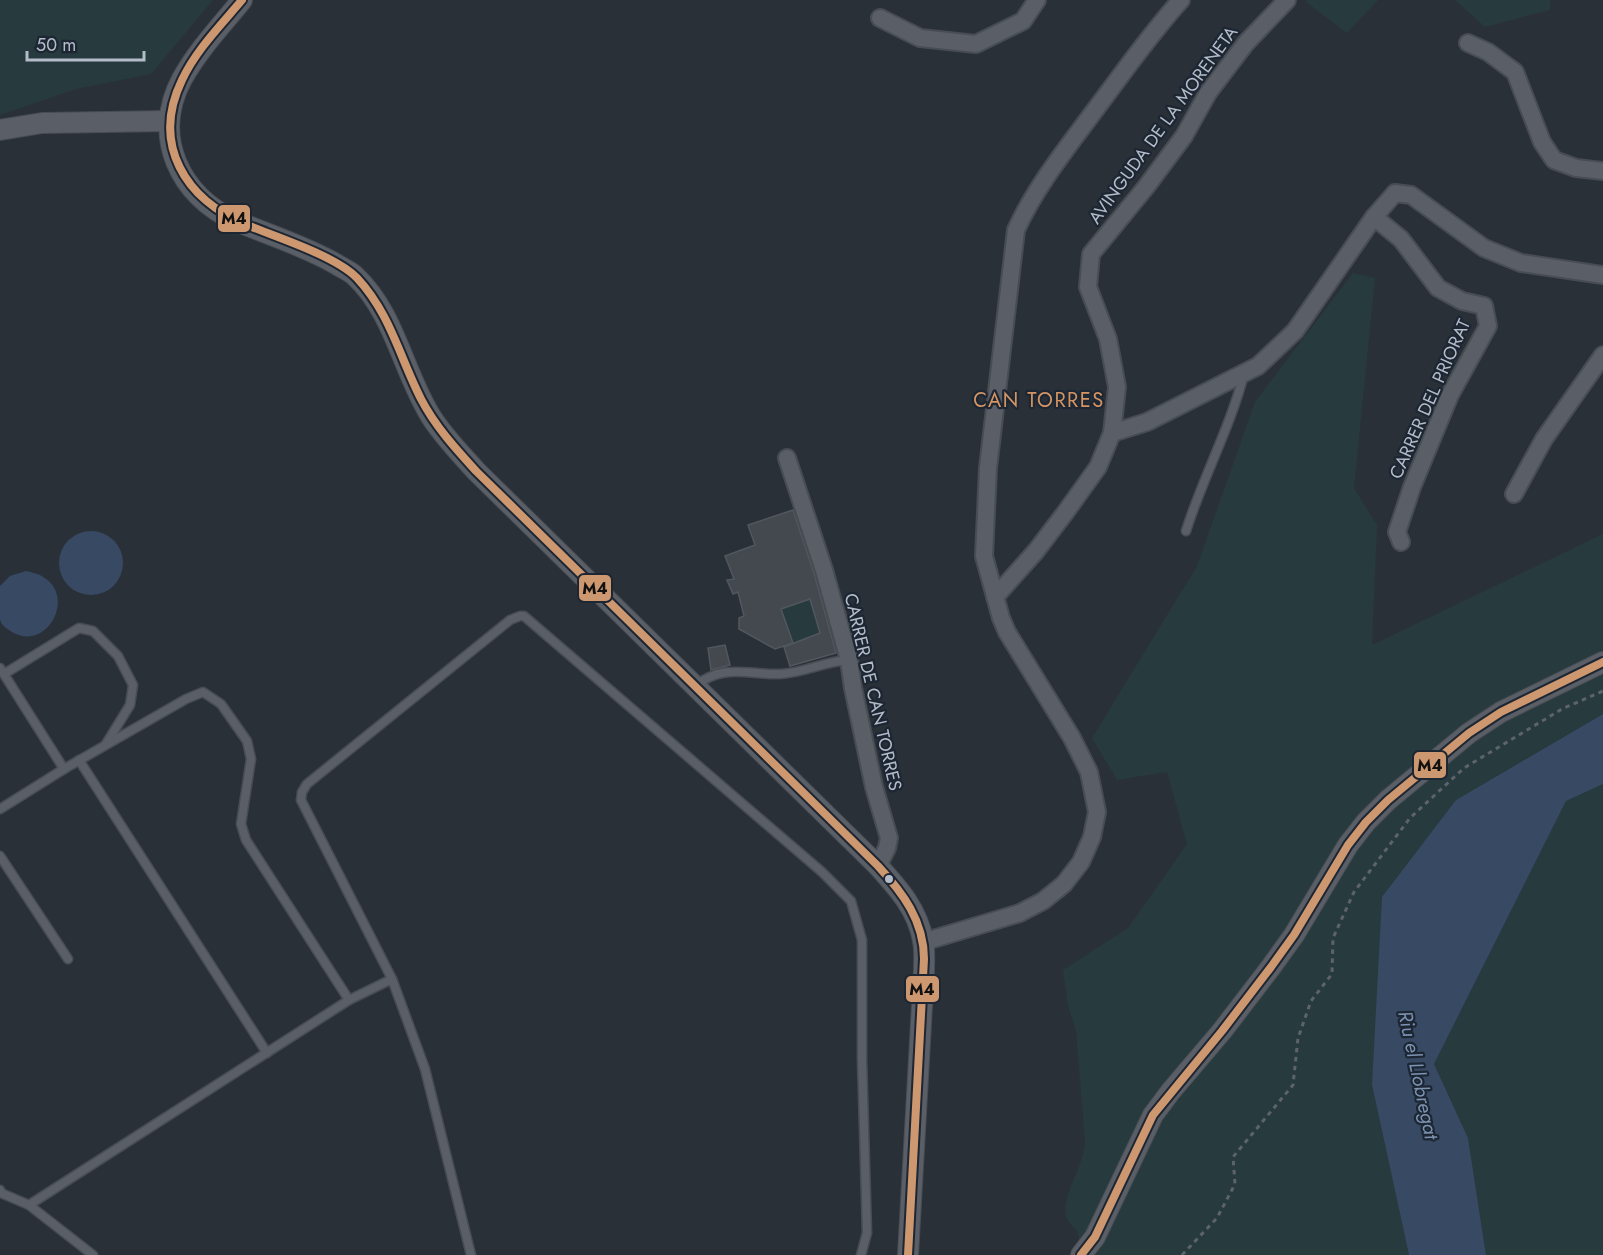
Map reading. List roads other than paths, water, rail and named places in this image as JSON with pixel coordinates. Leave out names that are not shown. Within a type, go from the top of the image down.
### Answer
[{"type":"street","points":[[242,0],[195,58],[181,81],[174,100],[169,121],[171,141],[176,163],[193,192],[233,220],[326,258],[354,275],[369,292],[383,315],[430,416],[453,446],[878,866],[903,893],[915,914],[923,942],[924,970],[908,1255]]},
{"type":"street","points":[[880,18],[920,39],[976,44],[1023,21],[1037,0]]},
{"type":"street","points":[[923,942],[1020,913],[1043,901],[1064,884],[1081,862],[1092,837],[1097,812],[1089,772],[1072,738],[1007,632],[995,597],[984,556],[988,468],[1016,230],[1028,204],[1070,144],[1181,0]]},
{"type":"street","name":"AVINGUDA DE LA MORENETA","points":[[995,597],[1036,551],[1098,467],[1112,433],[1117,387],[1108,339],[1088,287],[1090,254],[1146,187],[1184,136],[1208,93],[1246,43],[1287,0]]},
{"type":"street","points":[[1468,43],[1488,52],[1515,72],[1542,142],[1554,160],[1576,168],[1603,171]]},
{"type":"street","points":[[0,130],[42,123],[169,121]]},
{"type":"street","points":[[1112,433],[1147,422],[1258,366],[1295,331],[1374,217],[1395,193],[1411,195],[1485,248],[1521,263],[1603,275]]},
{"type":"street","name":"CARRER DEL PRIORAT","points":[[1374,217],[1401,239],[1438,288],[1462,301],[1484,306],[1488,326],[1450,395],[1424,456],[1397,532],[1401,542]]},
{"type":"street","points":[[1514,494],[1544,439],[1603,355]]},
{"type":"street","name":"CARRER DE CAN TORRES","points":[[787,458],[824,570],[849,660],[874,787],[889,838],[878,866]]},
{"type":"street","points":[[1082,1255],[1095,1237],[1153,1115],[1272,967],[1348,845],[1366,822],[1395,794],[1470,733],[1502,712],[1603,662]]},
{"type":"lane","points":[[1186,531],[1194,505],[1228,426],[1244,373]]},
{"type":"lane","points":[[471,1255],[424,1069],[392,979],[302,800],[302,792],[307,784],[510,620],[520,616],[525,616],[822,872],[851,901],[862,940],[862,1059],[867,1233],[861,1255]]},
{"type":"lane","points":[[64,769],[2,671],[79,628],[93,631],[118,656],[133,685],[130,705],[106,745]]},
{"type":"lane","points":[[694,686],[705,677],[738,670],[780,674],[804,670],[832,661],[849,660]]},
{"type":"lane","points":[[0,809],[79,760],[186,699],[203,692],[221,704],[247,741],[251,759],[241,824],[246,840],[350,1000]]},
{"type":"lane","points":[[79,760],[267,1053]]},
{"type":"lane","points":[[0,856],[68,959]]},
{"type":"lane","points":[[29,1205],[350,1000],[392,979]]},
{"type":"lane","points":[[0,1192],[29,1205],[93,1255]]},
{"type":"water","points":[[91,531],[109,536],[114,540],[118,545],[123,563],[118,581],[114,586],[109,590],[91,595],[73,590],[68,586],[64,581],[59,563],[64,545],[68,540],[73,536]]},
{"type":"water","points":[[26,571],[44,577],[54,588],[58,601],[56,614],[49,625],[39,634],[26,636],[12,632],[3,625],[0,619],[0,586],[10,576]]},
{"type":"water","name":"Riu el Llobregat","points":[[1603,714],[1603,784],[1566,801],[1434,1064],[1468,1138],[1486,1255],[1409,1255],[1372,1085],[1382,897],[1456,800]]},
{"type":"district","name":"CAN TORRES","points":[[1039,400]]}]
